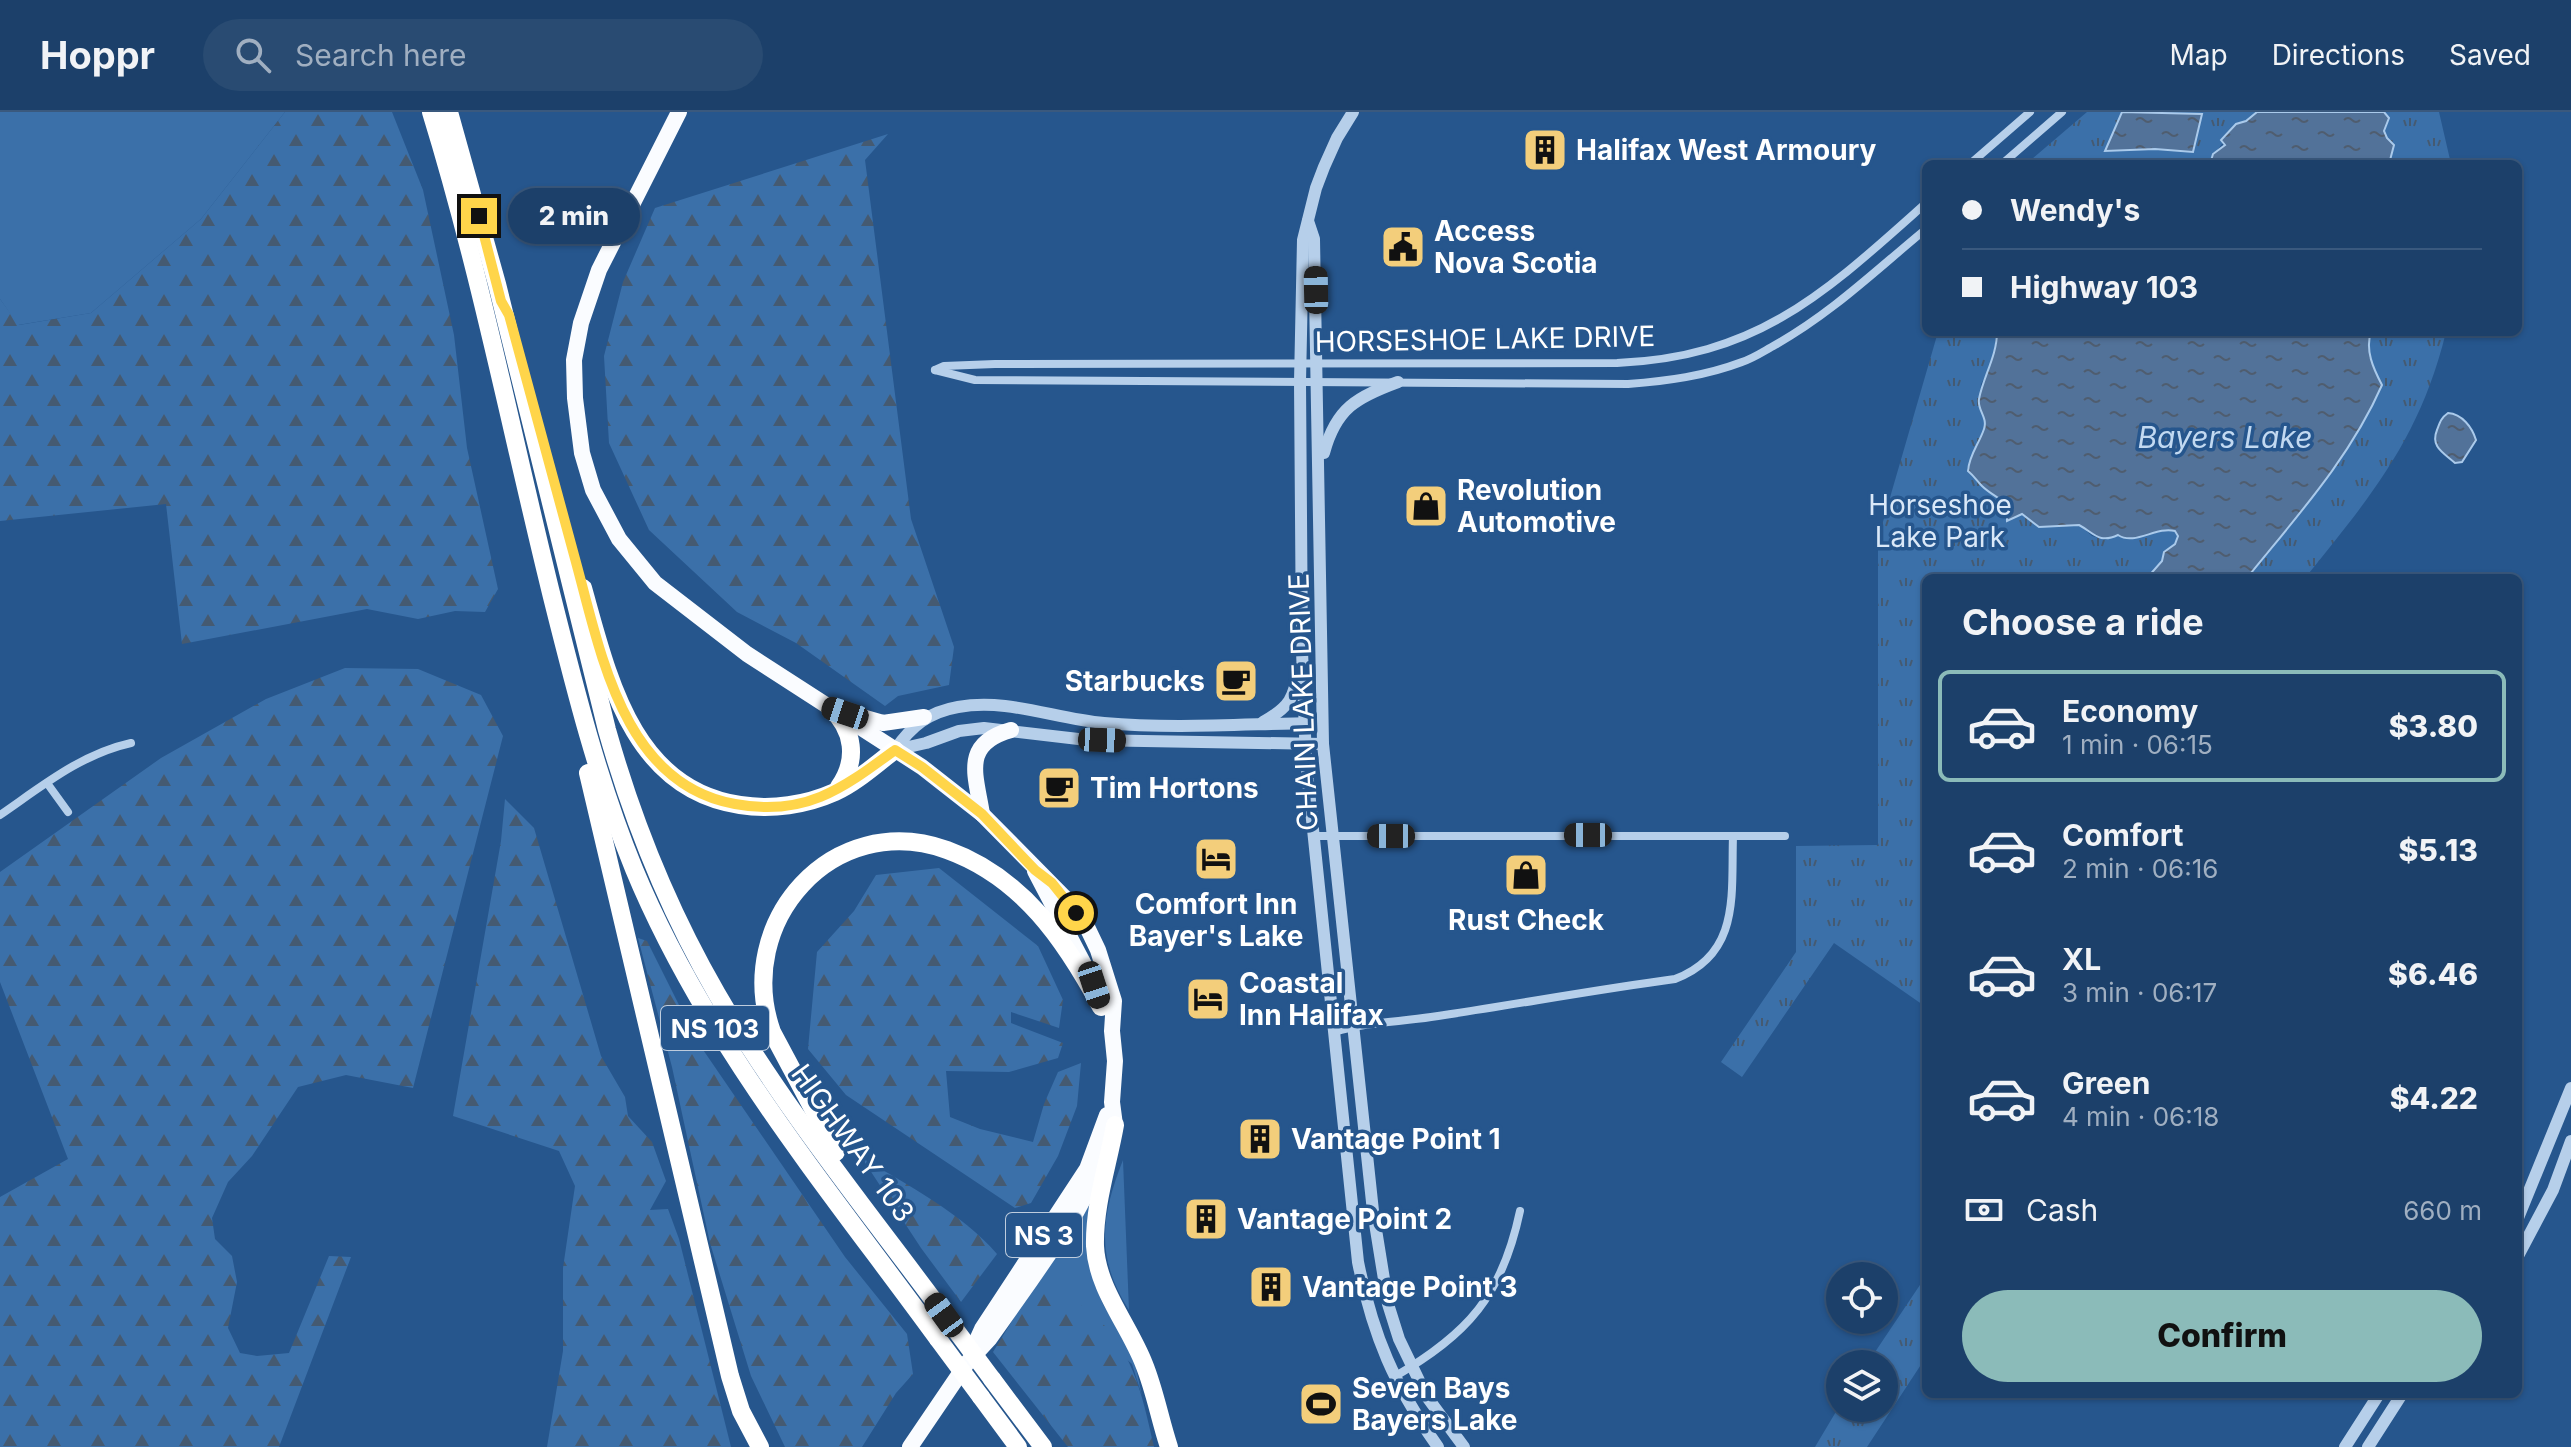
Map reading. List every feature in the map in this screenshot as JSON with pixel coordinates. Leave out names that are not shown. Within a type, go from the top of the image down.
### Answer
[{"type":"highway","name":"HIGHWAY 103","points":[[431,112],[458,204],[598,769],[621,837],[648,901],[688,980],[764,1102],[1018,1447]]},
{"type":"highway","name":"HIGHWAY 103","points":[[449,112],[501,301],[607,730],[644,843],[683,930],[733,1021],[783,1096],[1043,1447]]},
{"type":"highway","points":[[501,301],[509,315],[598,640],[620,704],[656,762],[694,791],[721,801],[748,806],[775,806],[811,801],[836,791],[895,750]]},
{"type":"highway","points":[[572,674],[570,694],[730,1376],[741,1411],[760,1447]]},
{"type":"highway","points":[[830,708],[845,726],[851,749],[848,772],[836,791]]},
{"type":"highway","points":[[887,1237],[780,1051],[766,1012],[762,976],[766,947],[780,914],[801,884],[836,858],[870,846],[914,843],[949,851],[994,874],[1039,911],[1066,946],[1101,1007]]},
{"type":"highway","points":[[1115,1125],[1097,1215],[1095,1245],[1098,1265],[1104,1285],[1144,1365],[1169,1447]]},
{"type":"main road","name":"NS 3","points":[[679,112],[607,253],[586,305],[574,360],[575,398],[582,453],[593,490],[610,523],[655,583],[747,654],[922,767],[982,814],[1035,870],[1052,883],[1087,927],[1098,950],[1114,1001],[1112,1102],[1115,1125],[1100,1170],[1072,1220],[910,1447]]},
{"type":"main road","points":[[830,708],[883,723],[924,717]]},
{"type":"main road","points":[[982,814],[975,781],[975,759],[987,739],[1011,730]]},
{"type":"main road","name":"NS 3","points":[[1035,870],[1085,962],[1112,1031]]},
{"type":"main road","name":"NS 3","points":[[967,1363],[982,1329],[1087,1169],[1112,1102]]},
{"type":"street","name":"CHAIN LAKE DRIVE","points":[[1353,112],[1328,157],[1316,188],[1303,240],[1300,382],[1305,744],[1358,1262],[1373,1326],[1394,1377],[1438,1447]]},
{"type":"street","points":[[1975,160],[2030,112]]},
{"type":"street","points":[[2007,160],[2062,112]]},
{"type":"street","name":"HORSESHOE LAKE DRIVE","points":[[1922,206],[1831,285],[1786,315],[1737,341],[1694,354],[1646,361],[1037,364],[944,366],[935,370],[975,380],[1663,382],[1713,372],[1746,361],[1794,334],[1840,303],[1922,232]]},
{"type":"street","name":"CHAIN LAKE DRIVE","points":[[1308,221],[1314,239],[1319,382],[1323,744],[1380,1265],[1388,1304],[1411,1367],[1427,1397],[1464,1447]]},
{"type":"street","points":[[1503,363],[1503,382]]},
{"type":"street","points":[[1037,364],[1037,380]]},
{"type":"street","points":[[1140,364],[1140,381]]},
{"type":"street","points":[[1320,467],[1333,425],[1345,410],[1360,398],[1398,382]]},
{"type":"street","points":[[1301,567],[1321,568]]},
{"type":"street","points":[[1260,724],[1289,704],[1294,694],[1302,650]]},
{"type":"street","points":[[895,750],[924,717],[954,707],[985,704],[1109,724],[1323,723]]},
{"type":"street","points":[[895,750],[959,731],[984,728],[1087,740],[1323,744]]},
{"type":"street","points":[[0,815],[80,761],[131,743]]},
{"type":"street","points":[[47,783],[68,812]]},
{"type":"street","points":[[1314,836],[1785,836]]},
{"type":"street","points":[[1334,1032],[1354,1026],[1430,1017],[1685,976],[1711,956],[1728,927],[1733,836]]},
{"type":"street","points":[[2522,1208],[2571,1088]]},
{"type":"street","points":[[2522,1248],[2553,1190],[2570,1146],[2550,1141]]},
{"type":"street","points":[[1394,1377],[1453,1337],[1487,1298],[1507,1261],[1520,1211]]},
{"type":"street","points":[[2345,1447],[2376,1398]]},
{"type":"street","points":[[2368,1447],[2399,1398]]},
{"type":"green space","points":[[0,112],[285,112],[201,219],[91,313],[18,325],[0,299]]},
{"type":"green space","points":[[285,112],[392,112],[423,190],[454,335],[467,448],[498,589],[485,612],[455,611],[418,619],[367,609],[182,644],[166,504],[0,521],[0,299],[19,325],[91,313],[201,219]]},
{"type":"green space","points":[[2087,112],[2257,112],[2236,124],[2212,160],[2031,160]]},
{"type":"green space","points":[[2384,112],[2439,112],[2450,160],[2390,160],[2394,145],[2385,135],[2389,118]]},
{"type":"green space","points":[[888,134],[865,160],[911,519],[954,647],[949,685],[898,696],[885,706],[796,643],[737,612],[649,530],[609,443],[604,356],[623,282],[655,208]]},
{"type":"green space","name":"Horseshoe Lake Park","points":[[1937,336],[1996,336],[1992,363],[1981,384],[1979,405],[1985,414],[1984,430],[1967,469],[2006,504],[2005,519],[2009,521],[2022,514],[2049,527],[2079,524],[2092,536],[2105,540],[2118,535],[2140,537],[2171,529],[2177,532],[2177,540],[2150,574],[1922,574],[1922,1004],[1834,943],[1742,1077],[1721,1062],[1796,952],[1796,846],[1878,845],[1878,539]]},
{"type":"green space","points":[[2370,336],[2445,336],[2435,370],[2408,435],[2372,492],[2308,574],[2250,574],[2321,486],[2369,412],[2382,385],[2369,353]]},
{"type":"green space","points":[[345,668],[418,669],[481,695],[503,736],[413,1088],[346,1075],[298,1087],[252,1156],[228,1182],[212,1218],[215,1239],[232,1256],[237,1282],[228,1328],[240,1353],[257,1356],[289,1353],[329,1256],[351,1257],[279,1447],[0,1447],[0,1197],[68,1159],[0,982],[0,872],[161,758],[266,699]]},
{"type":"green space","points":[[505,799],[534,828],[601,1056],[625,1097],[628,1116],[652,1142],[666,1181],[650,1210],[668,1209],[679,1239],[731,1447],[547,1447],[563,1351],[563,1268],[575,1186],[559,1151],[453,1116],[501,841]]},
{"type":"green space","points":[[939,868],[1038,946],[1063,1000],[1059,1028],[1011,1012],[1011,1023],[1063,1043],[1058,1058],[1009,1072],[946,1071],[950,1117],[980,1129],[1033,1142],[1044,1104],[1058,1072],[1081,1063],[1077,1106],[1058,1156],[1031,1203],[1015,1208],[846,1095],[808,1049],[817,952],[854,911],[876,875]]},
{"type":"green space","points":[[638,938],[647,941],[697,1041],[845,1257],[907,1334],[913,1374],[896,1393],[862,1447],[785,1447],[751,1376],[710,1243],[672,1067]]},
{"type":"green space","points":[[862,1158],[951,1213],[997,1254],[961,1302],[921,1248]]},
{"type":"green space","points":[[1123,1160],[1129,1310],[1111,1272],[1105,1236],[1110,1200]]},
{"type":"green space","points":[[1091,1203],[1095,1286],[1133,1354],[1142,1396],[1132,1364],[1036,1282]]},
{"type":"green space","points":[[1036,1282],[1086,1309],[1114,1337],[1133,1371],[1154,1447],[1068,1447],[993,1352]]},
{"type":"green space","points":[[1922,1282],[1922,1363],[1898,1400],[1898,1350],[1876,1350],[1887,1334],[1898,1334],[1898,1318]]},
{"type":"green space","points":[[1830,1422],[1883,1422],[1867,1447],[1815,1447]]},
{"type":"water","points":[[2122,112],[2202,114],[2193,152],[2155,149],[2105,151]]},
{"type":"water","points":[[2257,112],[2384,112],[2389,118],[2384,131],[2394,145],[2390,160],[2211,160],[2213,154],[2225,145],[2221,140],[2236,124]]},
{"type":"water","name":"Bayers Lake","points":[[1997,336],[2370,336],[2369,352],[2382,385],[2338,462],[2250,574],[2151,574],[2162,561],[2164,552],[2175,544],[2178,536],[2175,531],[2131,538],[2118,535],[2106,538],[2079,525],[2039,527],[2022,514],[2007,521],[2006,504],[1968,471],[1984,429],[1979,399]]},
{"type":"water","points":[[2448,413],[2466,422],[2476,440],[2462,462],[2455,463],[2439,449],[2435,441],[2440,422]]},
{"type":"place","name":"Halifax West Armoury","points":[[1545,150]]},
{"type":"place","name":"Access Nova Scotia","points":[[1403,247]]},
{"type":"place","name":"Revolution Automotive","points":[[1426,506]]},
{"type":"place","name":"Starbucks","points":[[1236,681]]},
{"type":"place","name":"Tim Hortons","points":[[1059,788]]},
{"type":"place","name":"Comfort Inn Bayer's Lake","points":[[1216,859]]},
{"type":"place","name":"Rust Check","points":[[1526,875]]},
{"type":"place","name":"Coastal Inn Halifax","points":[[1208,999]]},
{"type":"place","name":"Vantage Point 1","points":[[1260,1139]]},
{"type":"place","name":"Vantage Point 2","points":[[1206,1219]]},
{"type":"place","name":"Vantage Point 3","points":[[1271,1287]]},
{"type":"place","name":"Seven Bays Bayers Lake","points":[[1321,1404]]},
{"type":"route","points":[[479,216],[598,640],[620,704],[656,762],[694,791],[721,801],[757,807],[811,801],[836,791],[895,750],[982,814],[1035,870],[1052,883],[1076,913]]}]
